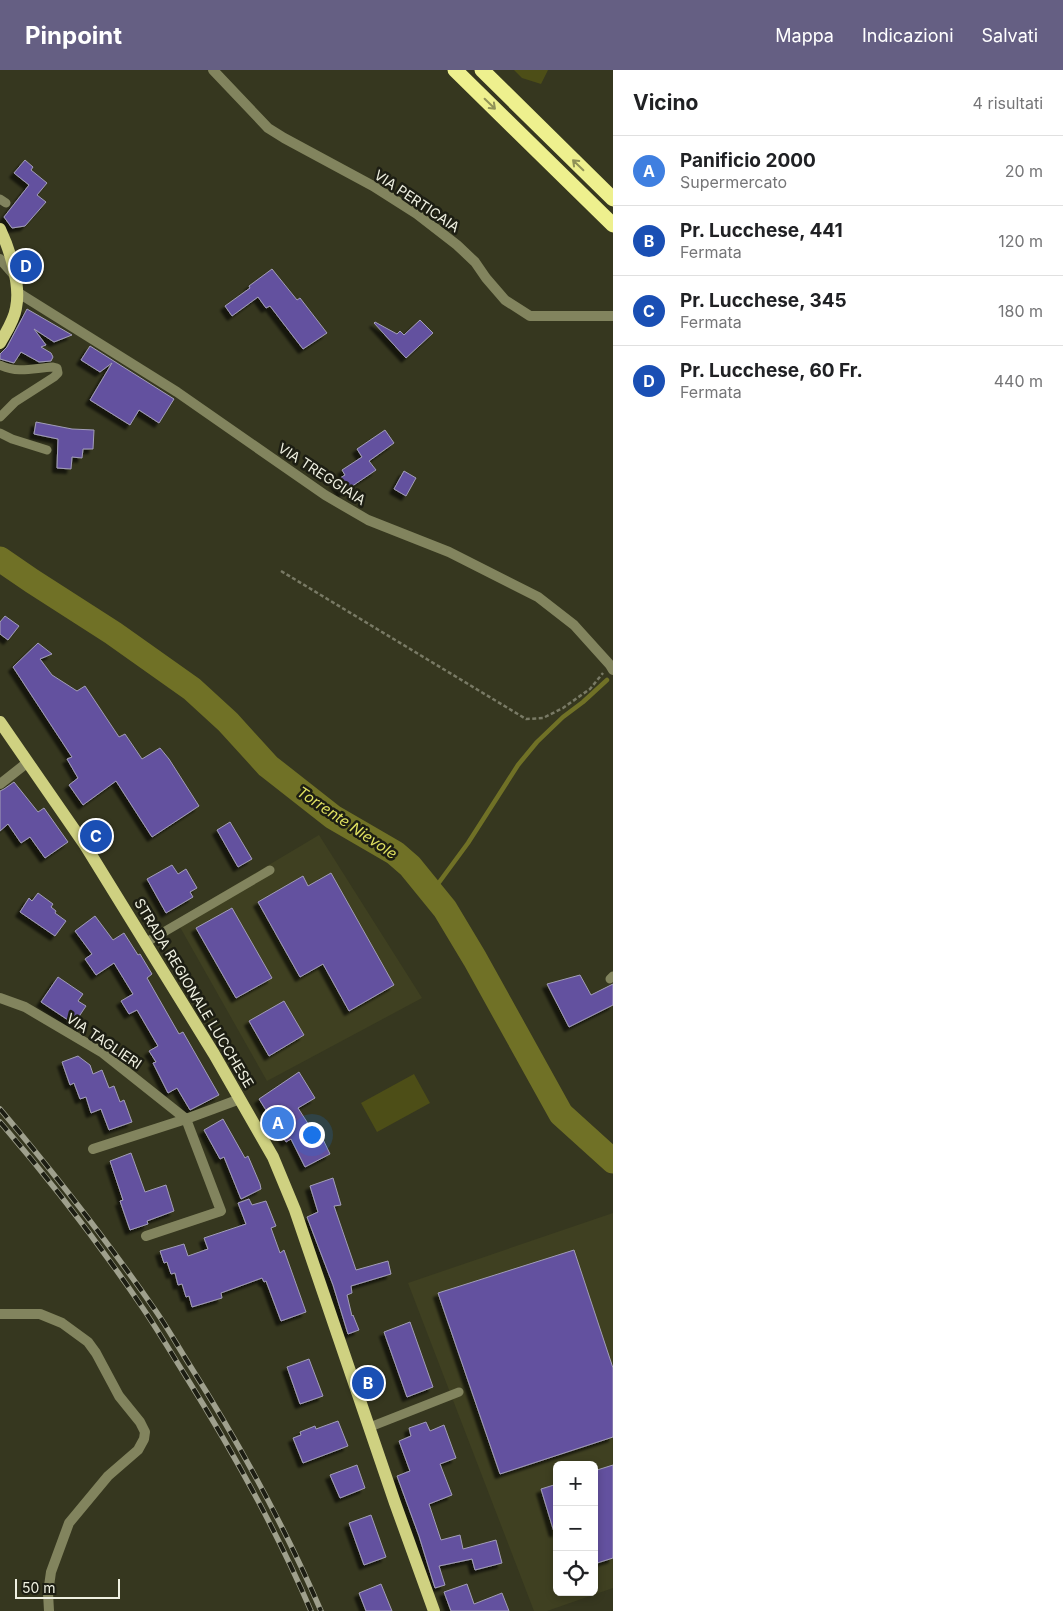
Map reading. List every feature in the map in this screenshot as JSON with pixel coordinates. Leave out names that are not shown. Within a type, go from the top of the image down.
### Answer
[{"type":"highway","points":[[455,70],[613,224]]},
{"type":"highway","points":[[482,70],[613,199]]},
{"type":"main road","points":[[0,229],[8,247],[17,292],[16,309],[13,319],[0,343]]},
{"type":"main road","name":"STRADA REGIONALE LUCCHESE","points":[[0,722],[85,845],[240,1098],[273,1157],[284,1183],[434,1611]]},
{"type":"street","name":"VIA PERTICAIA","points":[[213,70],[268,128],[373,186],[417,214],[457,245],[475,262],[505,300],[530,316],[613,316]]},
{"type":"street","points":[[0,259],[14,275]]},
{"type":"street","name":"VIA TREGGIAIA","points":[[17,292],[177,392],[325,495],[368,520],[449,552],[538,597],[574,625],[611,667]]},
{"type":"street","points":[[0,784],[28,762]]},
{"type":"street","name":"VIA TAGLIERI","points":[[0,998],[25,1007],[102,1053],[186,1119]]},
{"type":"street","points":[[93,1149],[186,1119],[240,1098]]},
{"type":"street","points":[[146,1236],[221,1211],[186,1119]]},
{"type":"street","points":[[0,1314],[40,1314],[62,1323],[88,1342],[119,1396],[140,1422],[145,1432],[144,1439],[138,1450],[108,1476],[69,1523],[51,1572],[48,1593],[49,1611]]},
{"type":"lane","points":[[0,365],[21,371],[53,367],[57,368],[58,373],[14,402],[0,417]]},
{"type":"lane","points":[[0,433],[12,440],[47,450]]},
{"type":"lane","points":[[145,943],[270,870]]},
{"type":"lane","points":[[370,1427],[459,1392]]},
{"type":"path","points":[[281,572],[526,719],[543,718],[563,708],[590,689],[611,667]]},
{"type":"shaded area","points":[[514,70],[548,70],[541,84],[522,78]]},
{"type":"shaded area","points":[[319,835],[422,998],[267,1081],[176,920]]},
{"type":"shaded area","points":[[414,1074],[430,1103],[377,1132],[361,1103]]},
{"type":"shaded area","points":[[613,1213],[613,1588],[598,1593],[598,1461],[553,1461],[553,1596],[590,1596],[547,1611],[534,1611],[408,1283]]},
{"type":"building","points":[[25,160],[33,167],[31,170],[47,183],[37,195],[46,202],[25,226],[12,228],[4,217],[29,185],[14,173]]},
{"type":"building","points":[[272,269],[297,300],[300,298],[327,333],[303,349],[270,306],[266,308],[258,297],[232,316],[225,306]]},
{"type":"building","points":[[27,309],[72,335],[54,342],[34,329],[46,345],[41,347],[51,353],[53,357],[51,361],[39,362],[21,352],[14,363],[0,359],[0,354],[7,347]]},
{"type":"building","points":[[420,320],[433,333],[406,358],[374,323],[397,334],[400,331],[404,335]]},
{"type":"building","points":[[90,346],[174,399],[159,423],[139,410],[130,425],[90,400],[112,363],[100,372],[81,360]]},
{"type":"building","points":[[36,422],[72,429],[94,430],[93,449],[83,449],[82,458],[72,457],[71,469],[57,468],[58,439],[34,434]]},
{"type":"building","points":[[385,430],[394,443],[369,461],[376,470],[342,493],[334,482],[345,475],[342,470],[362,457],[357,449]]},
{"type":"building","points":[[404,471],[416,478],[406,496],[394,489]]},
{"type":"building","points":[[5,616],[19,626],[8,640],[0,634],[0,622]]},
{"type":"building","points":[[38,643],[52,654],[40,659],[52,675],[77,691],[85,686],[119,737],[125,734],[142,759],[160,748],[199,806],[152,837],[116,781],[83,805],[69,785],[78,778],[67,759],[72,757],[13,667]]},
{"type":"building","points":[[14,782],[38,812],[44,808],[68,842],[45,858],[30,837],[21,843],[8,824],[0,831],[0,791]]},
{"type":"building","points":[[230,822],[252,859],[238,867],[217,830]]},
{"type":"building","points":[[172,865],[178,874],[186,869],[197,888],[190,892],[193,897],[166,913],[147,879]]},
{"type":"building","points":[[331,873],[394,985],[349,1011],[323,964],[300,977],[258,902],[303,876],[308,886]]},
{"type":"building","points":[[38,893],[53,904],[51,907],[56,911],[55,913],[66,921],[55,936],[20,912],[29,898],[32,901]]},
{"type":"building","points":[[232,908],[272,978],[236,998],[196,928]]},
{"type":"building","points":[[95,916],[113,940],[124,933],[138,955],[140,954],[152,974],[147,978],[179,1034],[183,1032],[219,1095],[190,1110],[177,1088],[168,1093],[153,1063],[156,1062],[149,1051],[158,1046],[137,1010],[129,1014],[121,1001],[133,994],[114,963],[96,975],[85,959],[92,954],[75,931]]},
{"type":"building","points":[[580,975],[591,995],[613,984],[613,1005],[569,1027],[547,984]]},
{"type":"building","points":[[58,977],[83,994],[78,1001],[86,1006],[74,1024],[41,1002]]},
{"type":"building","points":[[284,1001],[304,1035],[269,1056],[249,1021]]},
{"type":"building","points":[[78,1056],[90,1065],[93,1074],[102,1070],[109,1088],[114,1086],[120,1102],[124,1100],[132,1122],[109,1130],[101,1109],[91,1113],[86,1097],[80,1099],[74,1083],[70,1085],[62,1062]]},
{"type":"building","points":[[299,1072],[315,1098],[298,1108],[314,1133],[319,1131],[330,1154],[305,1167],[291,1139],[286,1142],[259,1099]]},
{"type":"building","points":[[223,1119],[245,1158],[248,1156],[260,1184],[261,1189],[241,1199],[224,1157],[220,1159],[204,1130]]},
{"type":"building","points":[[131,1153],[145,1192],[166,1185],[174,1211],[147,1221],[148,1224],[130,1230],[120,1201],[123,1200],[110,1161]]},
{"type":"building","points":[[333,1178],[341,1205],[334,1206],[356,1270],[388,1261],[391,1274],[351,1286],[352,1293],[347,1295],[352,1316],[359,1330],[348,1334],[333,1285],[307,1217],[318,1212],[310,1186]]},
{"type":"building","points":[[249,1199],[252,1205],[266,1201],[276,1226],[271,1228],[280,1253],[284,1250],[306,1312],[281,1321],[266,1281],[264,1282],[262,1278],[221,1293],[222,1298],[192,1307],[189,1296],[186,1297],[182,1284],[178,1285],[175,1273],[171,1274],[167,1262],[164,1263],[160,1251],[184,1244],[188,1256],[208,1249],[204,1238],[246,1224],[238,1203]]},
{"type":"building","points":[[574,1250],[613,1368],[613,1437],[500,1474],[438,1293]]},
{"type":"building","points":[[410,1322],[433,1387],[407,1397],[384,1332]]},
{"type":"building","points":[[309,1359],[323,1396],[300,1404],[287,1367]]},
{"type":"building","points":[[338,1421],[348,1446],[303,1463],[293,1438],[301,1435],[300,1432],[315,1426],[316,1429]]},
{"type":"building","points":[[426,1422],[430,1431],[444,1425],[456,1458],[440,1464],[452,1495],[429,1504],[441,1540],[460,1535],[463,1549],[496,1540],[502,1563],[475,1570],[472,1559],[439,1566],[445,1585],[435,1588],[419,1536],[397,1476],[410,1471],[399,1441],[411,1436],[409,1428]]},
{"type":"building","points":[[357,1465],[365,1488],[340,1498],[330,1475]]},
{"type":"building","points":[[613,1465],[613,1558],[598,1563],[598,1506],[598,1470]]},
{"type":"building","points":[[553,1485],[553,1529],[541,1489]]},
{"type":"building","points":[[371,1515],[386,1557],[364,1565],[349,1523]]},
{"type":"building","points":[[381,1584],[392,1611],[366,1611],[359,1593]]},
{"type":"building","points":[[467,1584],[474,1604],[502,1593],[509,1611],[451,1611],[444,1592]]},
{"type":"waterway","name":"Torrente Nievole","points":[[0,559],[113,633],[192,689],[228,722],[268,766],[333,817],[395,853],[410,866],[445,909],[561,1114],[613,1161]]},
{"type":"waterway","points":[[432,892],[468,843],[518,765],[537,742],[563,717],[607,680]]},
{"type":"railway","points":[[0,1109],[79,1206],[162,1321],[226,1424],[260,1485],[292,1547],[321,1611]]},
{"type":"railway","points":[[0,1122],[55,1188],[90,1234],[124,1280],[157,1330],[220,1432],[252,1490],[283,1550],[311,1611]]},
{"type":"place","name":"Pr. Lucchese, 60 Fr.","points":[[26,266]]},
{"type":"place","name":"Pr. Lucchese, 345","points":[[96,836]]},
{"type":"place","name":"Panificio 2000","points":[[278,1123]]},
{"type":"place","name":"Pr. Lucchese, 441","points":[[368,1383]]}]
